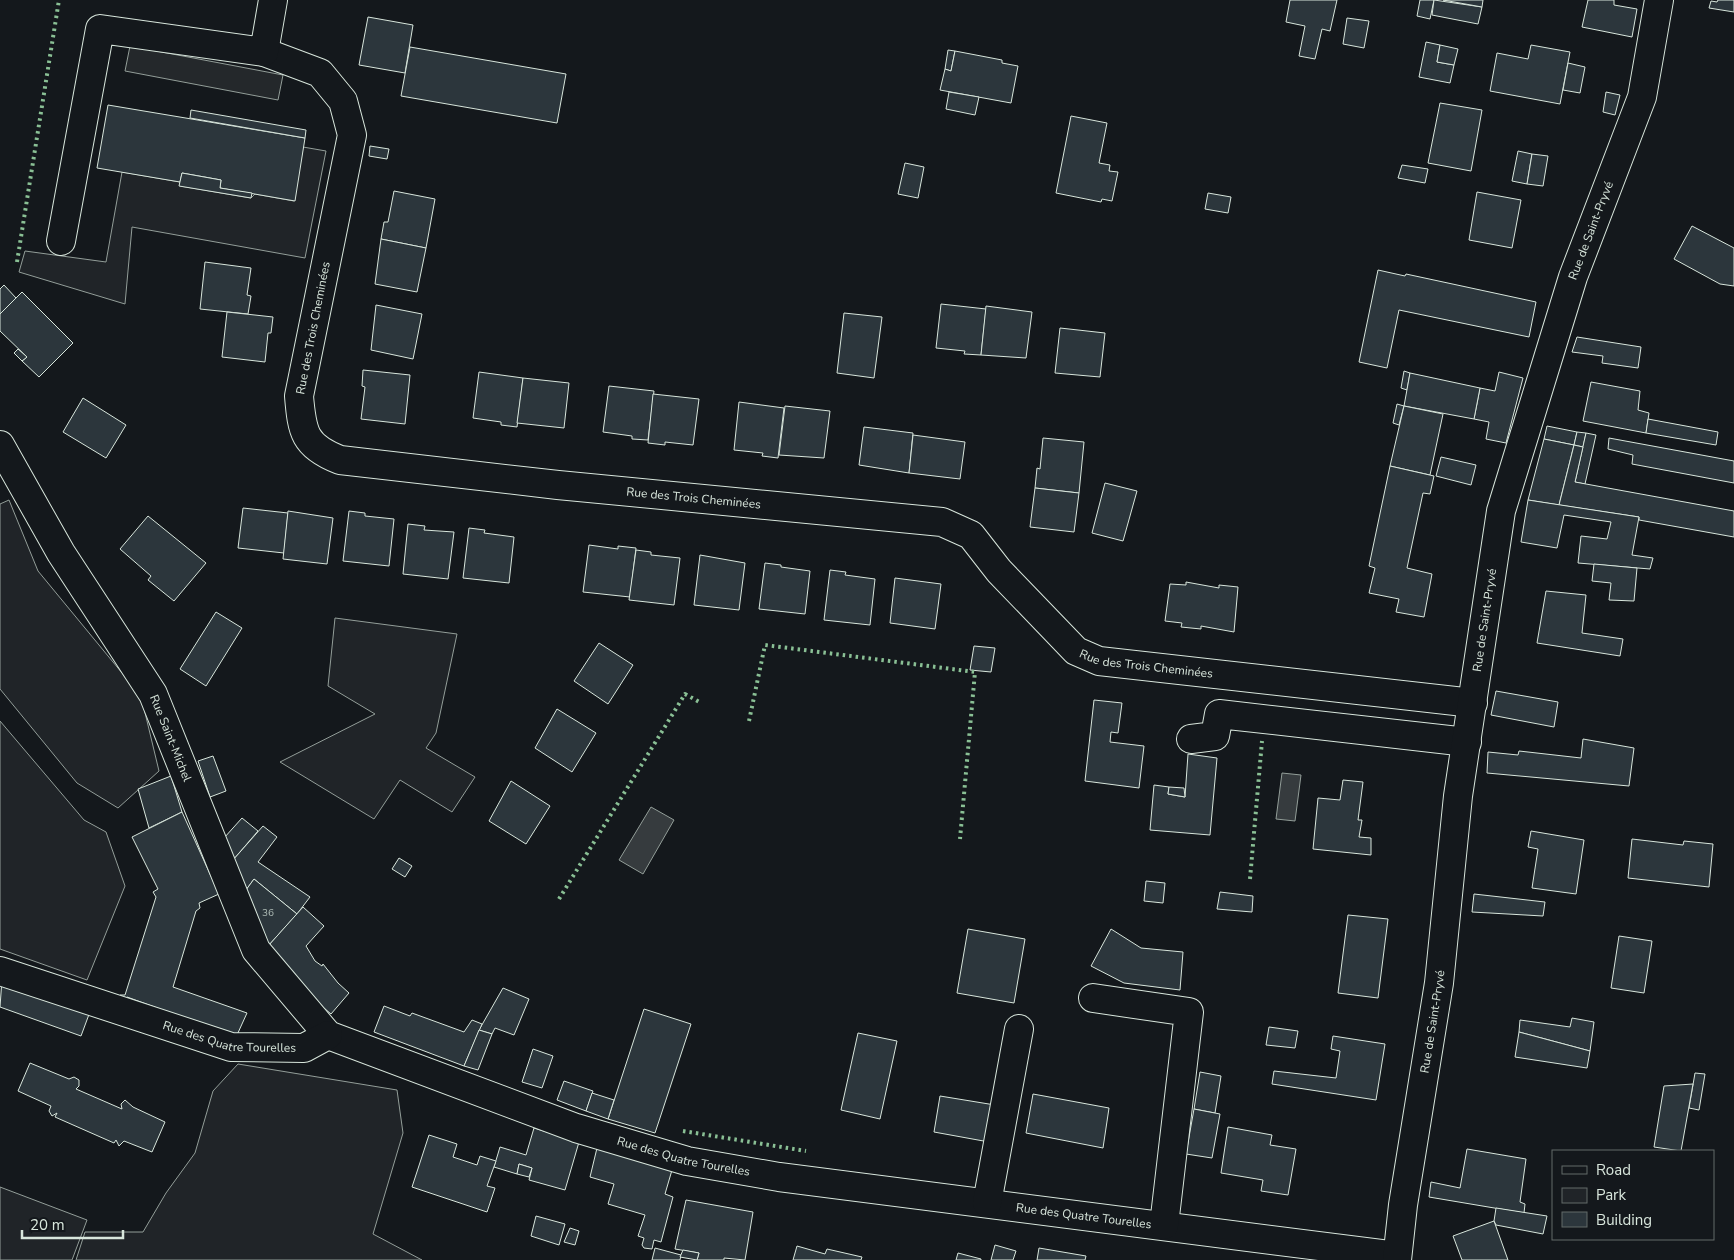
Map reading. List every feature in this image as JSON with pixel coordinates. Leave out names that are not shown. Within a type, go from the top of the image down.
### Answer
[{"type":"street","points":[[264,52],[273,0]]},
{"type":"street","name":"Rue de Saint-Pryvé","points":[[1397,1258],[1439,983],[1458,796],[1501,511],[1573,277],[1642,97],[1658,0]]},
{"type":"street","name":"Rue des Trois Cheminées","points":[[61,241],[100,29],[264,52],[320,73],[343,101],[352,135],[299,396],[302,429],[320,452],[340,460],[558,485],[942,522],[970,535],[999,571],[1076,651],[1099,661],[1472,703]]},
{"type":"street","name":"Rue Saint-Michel","points":[[0,445],[61,553],[152,694],[256,950],[328,1035]]},
{"type":"street","points":[[1191,739],[1215,736],[1219,714],[1467,742]]},
{"type":"street","name":"Rue des Quatre Tourelles","points":[[0,971],[231,1047],[304,1048],[328,1035],[576,1128],[687,1161],[780,1177],[1164,1225],[1397,1258]]},
{"type":"street","points":[[1094,998],[1189,1012],[1164,1225]]},
{"type":"street","points":[[987,1203],[1019,1029]]},
{"type":"green space","points":[[303,147],[326,151],[305,258],[132,227],[125,304],[19,272],[25,251],[106,262],[122,172],[180,182],[180,186],[251,198],[255,194],[294,201]]},
{"type":"green space","points":[[9,500],[38,571],[141,696],[159,771],[118,808],[77,783],[0,689],[0,504]]},
{"type":"green space","points":[[335,618],[457,634],[436,733],[426,748],[475,777],[452,812],[400,780],[374,819],[280,762],[375,714],[328,686]]},
{"type":"green space","points":[[0,721],[84,820],[106,832],[125,886],[87,980],[0,949]]},
{"type":"green space","points":[[238,1064],[397,1090],[403,1133],[373,1234],[422,1260],[76,1260],[85,1232],[143,1232],[166,1193],[195,1153],[213,1091]]},
{"type":"green space","points":[[0,1187],[87,1220],[72,1260],[0,1260]]},
{"type":"shaded area","points":[[130,46],[283,75],[278,100],[125,71]]},
{"type":"shaded area","points":[[1282,773],[1301,775],[1295,821],[1276,819]]},
{"type":"shaded area","points":[[651,807],[674,820],[643,874],[619,860]]},
{"type":"building","points":[[1290,0],[1337,0],[1330,31],[1322,29],[1315,59],[1299,56],[1305,26],[1286,22]]},
{"type":"building","points":[[1420,0],[1434,0],[1430,19],[1417,16]]},
{"type":"building","points":[[1434,0],[1482,7],[1478,24],[1432,15]]},
{"type":"building","points":[[1443,0],[1483,0],[1482,7]]},
{"type":"building","points":[[1588,0],[1614,0],[1614,5],[1637,9],[1632,37],[1582,27]]},
{"type":"building","points":[[1718,0],[1734,0],[1734,12],[1709,8],[1711,1],[1717,2]]},
{"type":"building","points":[[368,17],[413,25],[405,73],[359,65]]},
{"type":"building","points":[[1347,18],[1369,21],[1364,48],[1343,44]]},
{"type":"building","points":[[1426,42],[1440,45],[1437,62],[1454,65],[1450,83],[1419,77]]},
{"type":"building","points":[[1440,45],[1458,49],[1454,65],[1437,62]]},
{"type":"building","points":[[1531,45],[1570,52],[1560,104],[1490,91],[1497,53],[1528,59]]},
{"type":"building","points":[[410,47],[566,74],[557,123],[401,96]]},
{"type":"building","points":[[948,50],[955,51],[951,71],[945,69]]},
{"type":"building","points":[[955,51],[1002,60],[1002,63],[1018,66],[1011,103],[940,90],[945,69],[951,71]]},
{"type":"building","points":[[1568,63],[1585,67],[1580,93],[1563,90]]},
{"type":"building","points":[[949,92],[979,97],[975,115],[946,109]]},
{"type":"building","points":[[1606,92],[1620,95],[1615,115],[1603,112]]},
{"type":"building","points":[[1440,103],[1482,110],[1471,171],[1428,163]]},
{"type":"building","points":[[108,105],[305,138],[295,201],[220,188],[221,180],[182,173],[180,182],[97,168]]},
{"type":"building","points":[[191,110],[306,130],[305,138],[190,118]]},
{"type":"building","points":[[1071,116],[1107,123],[1099,163],[1110,165],[1109,171],[1118,172],[1112,201],[1102,199],[1101,202],[1056,193]]},
{"type":"building","points":[[370,146],[389,149],[387,159],[369,156]]},
{"type":"building","points":[[1518,151],[1532,154],[1527,184],[1512,181]]},
{"type":"building","points":[[1532,154],[1548,156],[1543,186],[1527,184]]},
{"type":"building","points":[[905,163],[924,167],[918,198],[898,194]]},
{"type":"building","points":[[1402,165],[1428,169],[1425,183],[1398,178]]},
{"type":"building","points":[[182,173],[221,180],[220,188],[252,193],[251,198],[179,186]]},
{"type":"building","points":[[394,191],[435,199],[426,248],[381,239],[384,222],[388,222]]},
{"type":"building","points":[[1477,192],[1521,200],[1512,248],[1469,240]]},
{"type":"building","points":[[1208,193],[1231,197],[1228,213],[1205,209]]},
{"type":"building","points":[[1692,226],[1734,248],[1734,286],[1720,284],[1674,259]]},
{"type":"building","points":[[381,239],[426,248],[417,292],[375,284]]},
{"type":"building","points":[[205,262],[251,268],[247,295],[251,296],[248,314],[200,309]]},
{"type":"building","points":[[1378,270],[1405,276],[1406,274],[1536,302],[1529,337],[1399,310],[1387,368],[1359,362]]},
{"type":"building","points":[[4,285],[16,298],[0,314],[0,289]]},
{"type":"building","points":[[22,292],[73,343],[39,377],[22,361],[27,357],[0,331],[0,314]]},
{"type":"building","points":[[941,304],[986,309],[981,355],[964,354],[965,351],[936,348]]},
{"type":"building","points":[[376,305],[422,314],[413,359],[371,350]]},
{"type":"building","points":[[986,306],[1032,312],[1026,358],[981,355]]},
{"type":"building","points":[[227,312],[273,317],[271,333],[268,333],[265,362],[222,357]]},
{"type":"building","points":[[844,313],[882,317],[874,378],[837,373]]},
{"type":"building","points":[[1060,328],[1105,333],[1100,377],[1055,373]]},
{"type":"building","points":[[1577,337],[1641,347],[1638,368],[1602,363],[1603,356],[1572,352]]},
{"type":"building","points":[[18,349],[27,357],[22,361],[14,353]]},
{"type":"building","points":[[363,370],[410,375],[405,424],[361,419],[365,387],[362,386]]},
{"type":"building","points":[[1404,371],[1410,373],[1407,390],[1401,388]]},
{"type":"building","points":[[479,372],[523,378],[517,427],[501,425],[501,422],[473,418]]},
{"type":"building","points":[[1499,372],[1523,378],[1506,443],[1486,439],[1489,422],[1474,419],[1480,388],[1495,391]]},
{"type":"building","points":[[1410,373],[1480,388],[1474,419],[1404,406]]},
{"type":"building","points":[[523,378],[569,383],[564,428],[517,423]]},
{"type":"building","points":[[1591,382],[1640,391],[1638,410],[1649,413],[1646,433],[1583,421]]},
{"type":"building","points":[[609,386],[654,391],[648,440],[632,439],[632,436],[603,432]]},
{"type":"building","points":[[653,394],[699,399],[693,445],[665,442],[665,445],[648,443]]},
{"type":"building","points":[[83,398],[126,425],[106,458],[63,432]]},
{"type":"building","points":[[739,402],[784,408],[778,458],[762,456],[763,453],[734,450]]},
{"type":"building","points":[[1397,404],[1404,406],[1399,425],[1393,423]]},
{"type":"building","points":[[785,406],[830,411],[824,458],[779,455]]},
{"type":"building","points":[[1404,406],[1443,414],[1430,475],[1390,466]]},
{"type":"building","points":[[1648,419],[1718,432],[1716,445],[1646,433]]},
{"type":"building","points":[[1547,426],[1577,432],[1574,445],[1544,439]]},
{"type":"building","points":[[864,427],[913,433],[909,473],[859,465]]},
{"type":"building","points":[[1577,432],[1586,433],[1583,447],[1574,445]]},
{"type":"building","points":[[1586,433],[1596,435],[1585,484],[1575,482]]},
{"type":"building","points":[[913,435],[965,442],[960,479],[909,473]]},
{"type":"building","points":[[1043,438],[1084,442],[1079,493],[1035,488],[1037,468],[1040,469]]},
{"type":"building","points":[[1609,438],[1734,461],[1734,483],[1632,464],[1633,455],[1608,449]]},
{"type":"building","points":[[1544,439],[1574,445],[1559,505],[1528,500]]},
{"type":"building","points":[[1574,445],[1583,447],[1575,482],[1734,511],[1734,537],[1639,520],[1639,517],[1559,505]]},
{"type":"building","points":[[1441,457],[1476,465],[1471,485],[1436,476]]},
{"type":"building","points":[[1390,466],[1434,476],[1430,494],[1423,493],[1407,568],[1432,574],[1424,617],[1396,612],[1399,599],[1369,593],[1375,568],[1369,566]]},
{"type":"building","points":[[1105,483],[1137,491],[1123,541],[1092,533]]},
{"type":"building","points":[[1035,488],[1079,493],[1074,532],[1030,527]]},
{"type":"building","points":[[1528,500],[1639,517],[1632,555],[1653,558],[1650,569],[1578,563],[1581,536],[1607,539],[1611,522],[1564,515],[1557,548],[1521,542]]},
{"type":"building","points":[[243,508],[288,513],[284,553],[238,548]]},
{"type":"building","points":[[288,511],[333,518],[327,564],[283,559]]},
{"type":"building","points":[[349,511],[365,513],[365,516],[394,519],[389,566],[343,561]]},
{"type":"building","points":[[148,516],[206,563],[174,601],[148,580],[151,576],[120,549]]},
{"type":"building","points":[[408,524],[425,526],[424,530],[454,532],[448,579],[403,574]]},
{"type":"building","points":[[469,528],[485,530],[484,533],[514,537],[509,583],[463,578]]},
{"type":"building","points":[[589,545],[618,549],[618,546],[636,548],[630,597],[583,592]]},
{"type":"building","points":[[636,550],[651,552],[651,555],[680,558],[674,605],[629,600]]},
{"type":"building","points":[[700,555],[745,563],[739,610],[694,605]]},
{"type":"building","points":[[765,563],[810,571],[805,614],[759,609]]},
{"type":"building","points":[[1594,564],[1637,568],[1634,601],[1609,600],[1611,583],[1592,581]]},
{"type":"building","points":[[830,570],[846,572],[845,575],[875,579],[870,625],[824,620]]},
{"type":"building","points":[[895,578],[941,584],[935,629],[890,623]]},
{"type":"building","points":[[1186,582],[1219,588],[1219,585],[1238,587],[1234,632],[1201,626],[1201,629],[1181,627],[1182,623],[1165,621],[1170,584],[1186,585]]},
{"type":"building","points":[[1546,591],[1586,595],[1582,633],[1623,639],[1620,656],[1537,643]]},
{"type":"building","points":[[216,612],[242,628],[206,686],[180,669]]},
{"type":"building","points":[[599,643],[633,665],[608,704],[574,681]]},
{"type":"building","points":[[974,646],[995,648],[991,672],[970,670]]},
{"type":"building","points":[[1496,691],[1558,702],[1554,727],[1491,715]]},
{"type":"building","points":[[1094,700],[1122,703],[1118,733],[1111,732],[1110,742],[1144,746],[1139,788],[1085,781]]},
{"type":"building","points":[[557,709],[596,733],[572,772],[535,748]]},
{"type":"building","points":[[1583,739],[1634,748],[1629,786],[1487,773],[1488,752],[1518,755],[1519,751],[1581,758]]},
{"type":"building","points":[[1188,754],[1217,758],[1210,835],[1150,830],[1154,785],[1169,787],[1168,794],[1185,797]]},
{"type":"building","points":[[213,756],[226,791],[210,797],[198,761]]},
{"type":"building","points":[[171,776],[182,812],[149,828],[138,789]]},
{"type":"building","points":[[1343,780],[1363,782],[1358,820],[1362,820],[1359,837],[1371,838],[1371,855],[1313,849],[1318,798],[1340,800]]},
{"type":"building","points":[[511,781],[550,806],[526,844],[489,821]]},
{"type":"building","points":[[1169,787],[1184,788],[1185,797],[1168,794]]},
{"type":"building","points":[[182,812],[219,894],[199,903],[200,908],[196,911],[173,987],[247,1013],[237,1035],[159,1011],[160,1009],[127,997],[125,1000],[119,998],[120,995],[125,995],[156,897],[153,892],[158,889],[132,837]]},
{"type":"building","points":[[242,818],[258,831],[233,860],[224,838]]},
{"type":"building","points":[[263,826],[277,837],[258,862],[310,897],[297,914],[254,879],[246,890],[233,860]]},
{"type":"building","points":[[1531,831],[1584,840],[1576,894],[1532,888],[1538,849],[1528,847]]},
{"type":"building","points":[[1632,839],[1683,845],[1684,841],[1713,844],[1709,887],[1628,878]]},
{"type":"building","points":[[399,858],[412,866],[405,877],[392,869]]},
{"type":"building","points":[[254,879],[297,914],[269,945],[246,890]]},
{"type":"building","points":[[1146,881],[1165,883],[1163,903],[1144,901]]},
{"type":"building","points":[[1220,892],[1253,896],[1252,912],[1217,909]]},
{"type":"building","points":[[1474,894],[1545,902],[1543,916],[1472,912]]},
{"type":"building","points":[[303,907],[324,926],[306,946],[315,961],[322,966],[323,964],[338,983],[349,993],[331,1014],[290,979],[269,945]]},
{"type":"building","points":[[1348,915],[1388,919],[1378,998],[1338,993]]},
{"type":"building","points":[[968,929],[1025,939],[1014,1003],[957,993]]},
{"type":"building","points":[[1111,929],[1141,948],[1183,952],[1180,990],[1124,983],[1091,966]]},
{"type":"building","points":[[1619,936],[1652,941],[1644,993],[1611,988]]},
{"type":"building","points":[[2,979],[91,1009],[81,1036],[0,1007]]},
{"type":"building","points":[[503,988],[529,999],[514,1035],[495,1028],[492,1034],[479,1030]]},
{"type":"building","points":[[384,1006],[410,1016],[412,1013],[464,1032],[472,1020],[482,1024],[464,1066],[374,1032]]},
{"type":"building","points":[[644,1009],[691,1024],[655,1133],[608,1119]]},
{"type":"building","points":[[1572,1018],[1594,1022],[1590,1051],[1519,1032],[1520,1020],[1570,1027]]},
{"type":"building","points":[[1269,1027],[1298,1031],[1295,1048],[1266,1045]]},
{"type":"building","points":[[479,1030],[492,1034],[478,1070],[464,1066]]},
{"type":"building","points":[[1519,1032],[1590,1051],[1587,1068],[1515,1057]]},
{"type":"building","points":[[858,1033],[897,1041],[880,1119],[841,1110]]},
{"type":"building","points":[[1333,1036],[1385,1044],[1376,1100],[1272,1084],[1274,1071],[1336,1078],[1340,1051],[1331,1049]]},
{"type":"building","points":[[533,1049],[553,1056],[542,1088],[522,1082]]},
{"type":"building","points":[[30,1063],[69,1079],[74,1077],[79,1080],[79,1086],[76,1089],[122,1109],[121,1104],[125,1100],[133,1107],[165,1122],[152,1152],[124,1141],[119,1146],[116,1140],[114,1143],[55,1117],[57,1113],[52,1116],[49,1111],[51,1106],[18,1091]]},
{"type":"building","points":[[1200,1072],[1221,1076],[1215,1113],[1194,1109]]},
{"type":"building","points":[[1695,1073],[1705,1074],[1699,1110],[1689,1108]]},
{"type":"building","points":[[564,1081],[593,1091],[586,1111],[557,1100]]},
{"type":"building","points":[[1693,1084],[1681,1150],[1654,1147],[1664,1086]]},
{"type":"building","points":[[592,1093],[614,1100],[608,1119],[586,1111]]},
{"type":"building","points":[[1033,1094],[1109,1108],[1103,1148],[1026,1133]]},
{"type":"building","points":[[940,1096],[995,1105],[989,1142],[934,1132]]},
{"type":"building","points":[[1194,1109],[1220,1114],[1212,1158],[1186,1154]]},
{"type":"building","points":[[1228,1127],[1272,1135],[1270,1145],[1296,1149],[1288,1195],[1261,1191],[1263,1180],[1221,1173]]},
{"type":"building","points":[[534,1128],[579,1142],[565,1190],[529,1180],[532,1168],[519,1164],[517,1174],[494,1167],[500,1147],[526,1155]]},
{"type":"building","points":[[429,1135],[457,1144],[453,1157],[477,1165],[480,1156],[496,1161],[487,1186],[495,1188],[487,1212],[412,1187]]},
{"type":"building","points":[[597,1148],[672,1170],[665,1194],[673,1197],[661,1242],[654,1240],[652,1249],[644,1248],[642,1245],[644,1238],[638,1236],[645,1215],[608,1204],[614,1184],[590,1177]]},
{"type":"building","points":[[1467,1149],[1526,1159],[1520,1202],[1525,1204],[1524,1213],[1429,1197],[1431,1182],[1460,1188]]},
{"type":"building","points":[[519,1164],[532,1168],[529,1177],[517,1174]]},
{"type":"building","points":[[686,1200],[753,1212],[745,1260],[724,1258],[724,1260],[697,1260],[699,1253],[675,1249]]},
{"type":"building","points":[[1496,1208],[1547,1216],[1543,1234],[1496,1225],[1494,1221]]},
{"type":"building","points":[[536,1216],[565,1224],[559,1245],[531,1236]]},
{"type":"building","points":[[1494,1221],[1508,1260],[1462,1260],[1453,1236]]},
{"type":"building","points":[[570,1228],[579,1231],[575,1245],[564,1242]]},
{"type":"building","points":[[995,1245],[1016,1251],[1013,1260],[991,1260]]},
{"type":"building","points":[[797,1246],[825,1254],[827,1249],[862,1257],[861,1260],[793,1260]]},
{"type":"building","points":[[655,1248],[681,1255],[680,1260],[652,1260]]},
{"type":"building","points":[[1039,1248],[1086,1256],[1085,1260],[1037,1260]]},
{"type":"building","points":[[683,1250],[699,1253],[697,1260],[680,1257]]},
{"type":"building","points":[[958,1253],[981,1259],[981,1260],[956,1260]]},
{"type":"hedge","points":[[17,262],[59,0]]},
{"type":"hedge","points":[[749,721],[765,645],[975,672],[960,839]]},
{"type":"hedge","points":[[559,899],[685,694],[701,703]]},
{"type":"hedge","points":[[1250,879],[1262,741]]},
{"type":"hedge","points":[[683,1131],[806,1151]]}]
